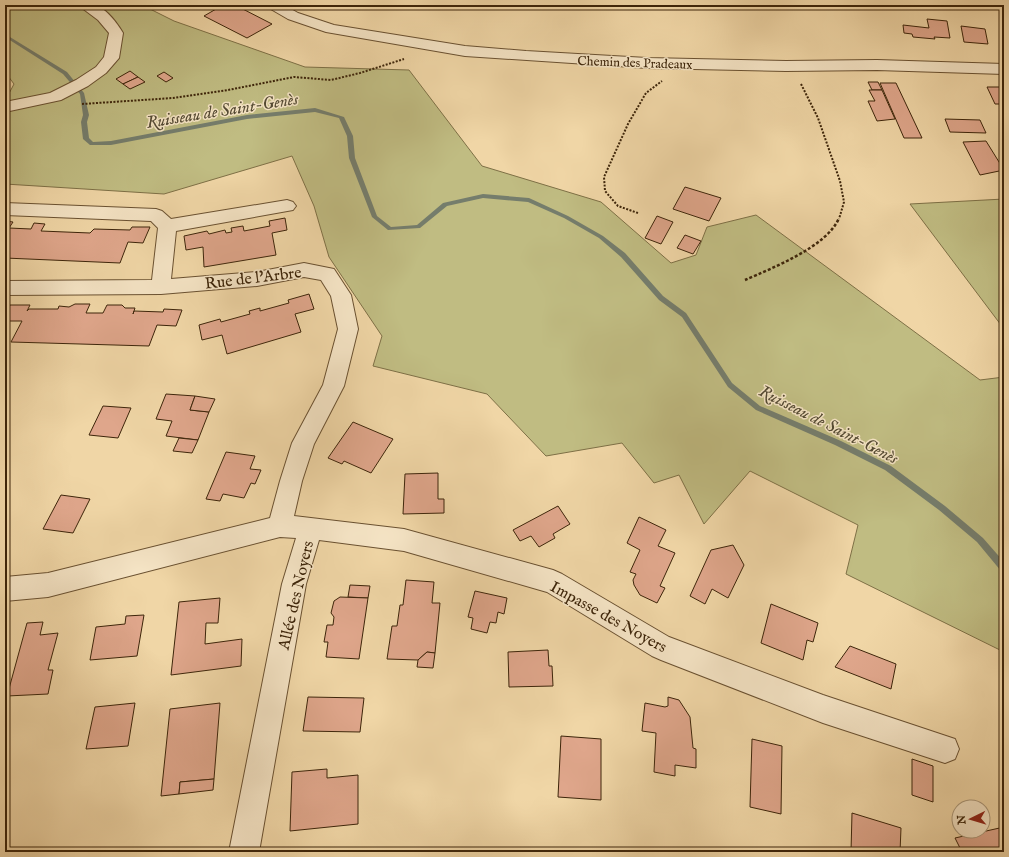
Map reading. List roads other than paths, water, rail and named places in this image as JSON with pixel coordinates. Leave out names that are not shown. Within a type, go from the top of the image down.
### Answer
[{"type":"street","points":[[5,107],[55,97],[82,83],[101,70],[111,58],[116,33],[103,17],[85,5]]},
{"type":"street","name":"Chemin des Pradeaux","points":[[274,5],[293,16],[331,29],[441,47],[526,56],[685,64],[790,66],[877,65],[1004,69]]},
{"type":"street","points":[[167,226],[287,206]]},
{"type":"street","points":[[5,210],[156,215],[167,226]]},
{"type":"street","points":[[161,287],[167,226]]},
{"type":"street","name":"Rue de l'Arbre","points":[[5,288],[161,287],[257,279],[304,270],[327,274],[341,295],[348,329],[333,386],[303,443],[291,481],[280,526]]},
{"type":"street","name":"Allée des Noyers","points":[[5,589],[48,585],[280,526],[311,528],[294,584],[244,852]]},
{"type":"street","name":"Impasse des Noyers","points":[[311,528],[404,540],[552,582],[661,646],[823,709],[945,748]]},
{"type":"waterway","name":"Ruisseau de Saint-Genès","points":[[5,35],[65,73],[82,94],[86,115],[84,122],[86,139],[92,144],[111,143],[247,117],[315,110],[341,117],[350,136],[352,158],[375,217],[390,229],[418,227],[445,204],[483,196],[529,200],[566,217],[601,237],[623,255],[661,298],[684,315],[730,385],[758,408],[838,443],[888,468],[942,508],[980,540],[1004,568]]}]
